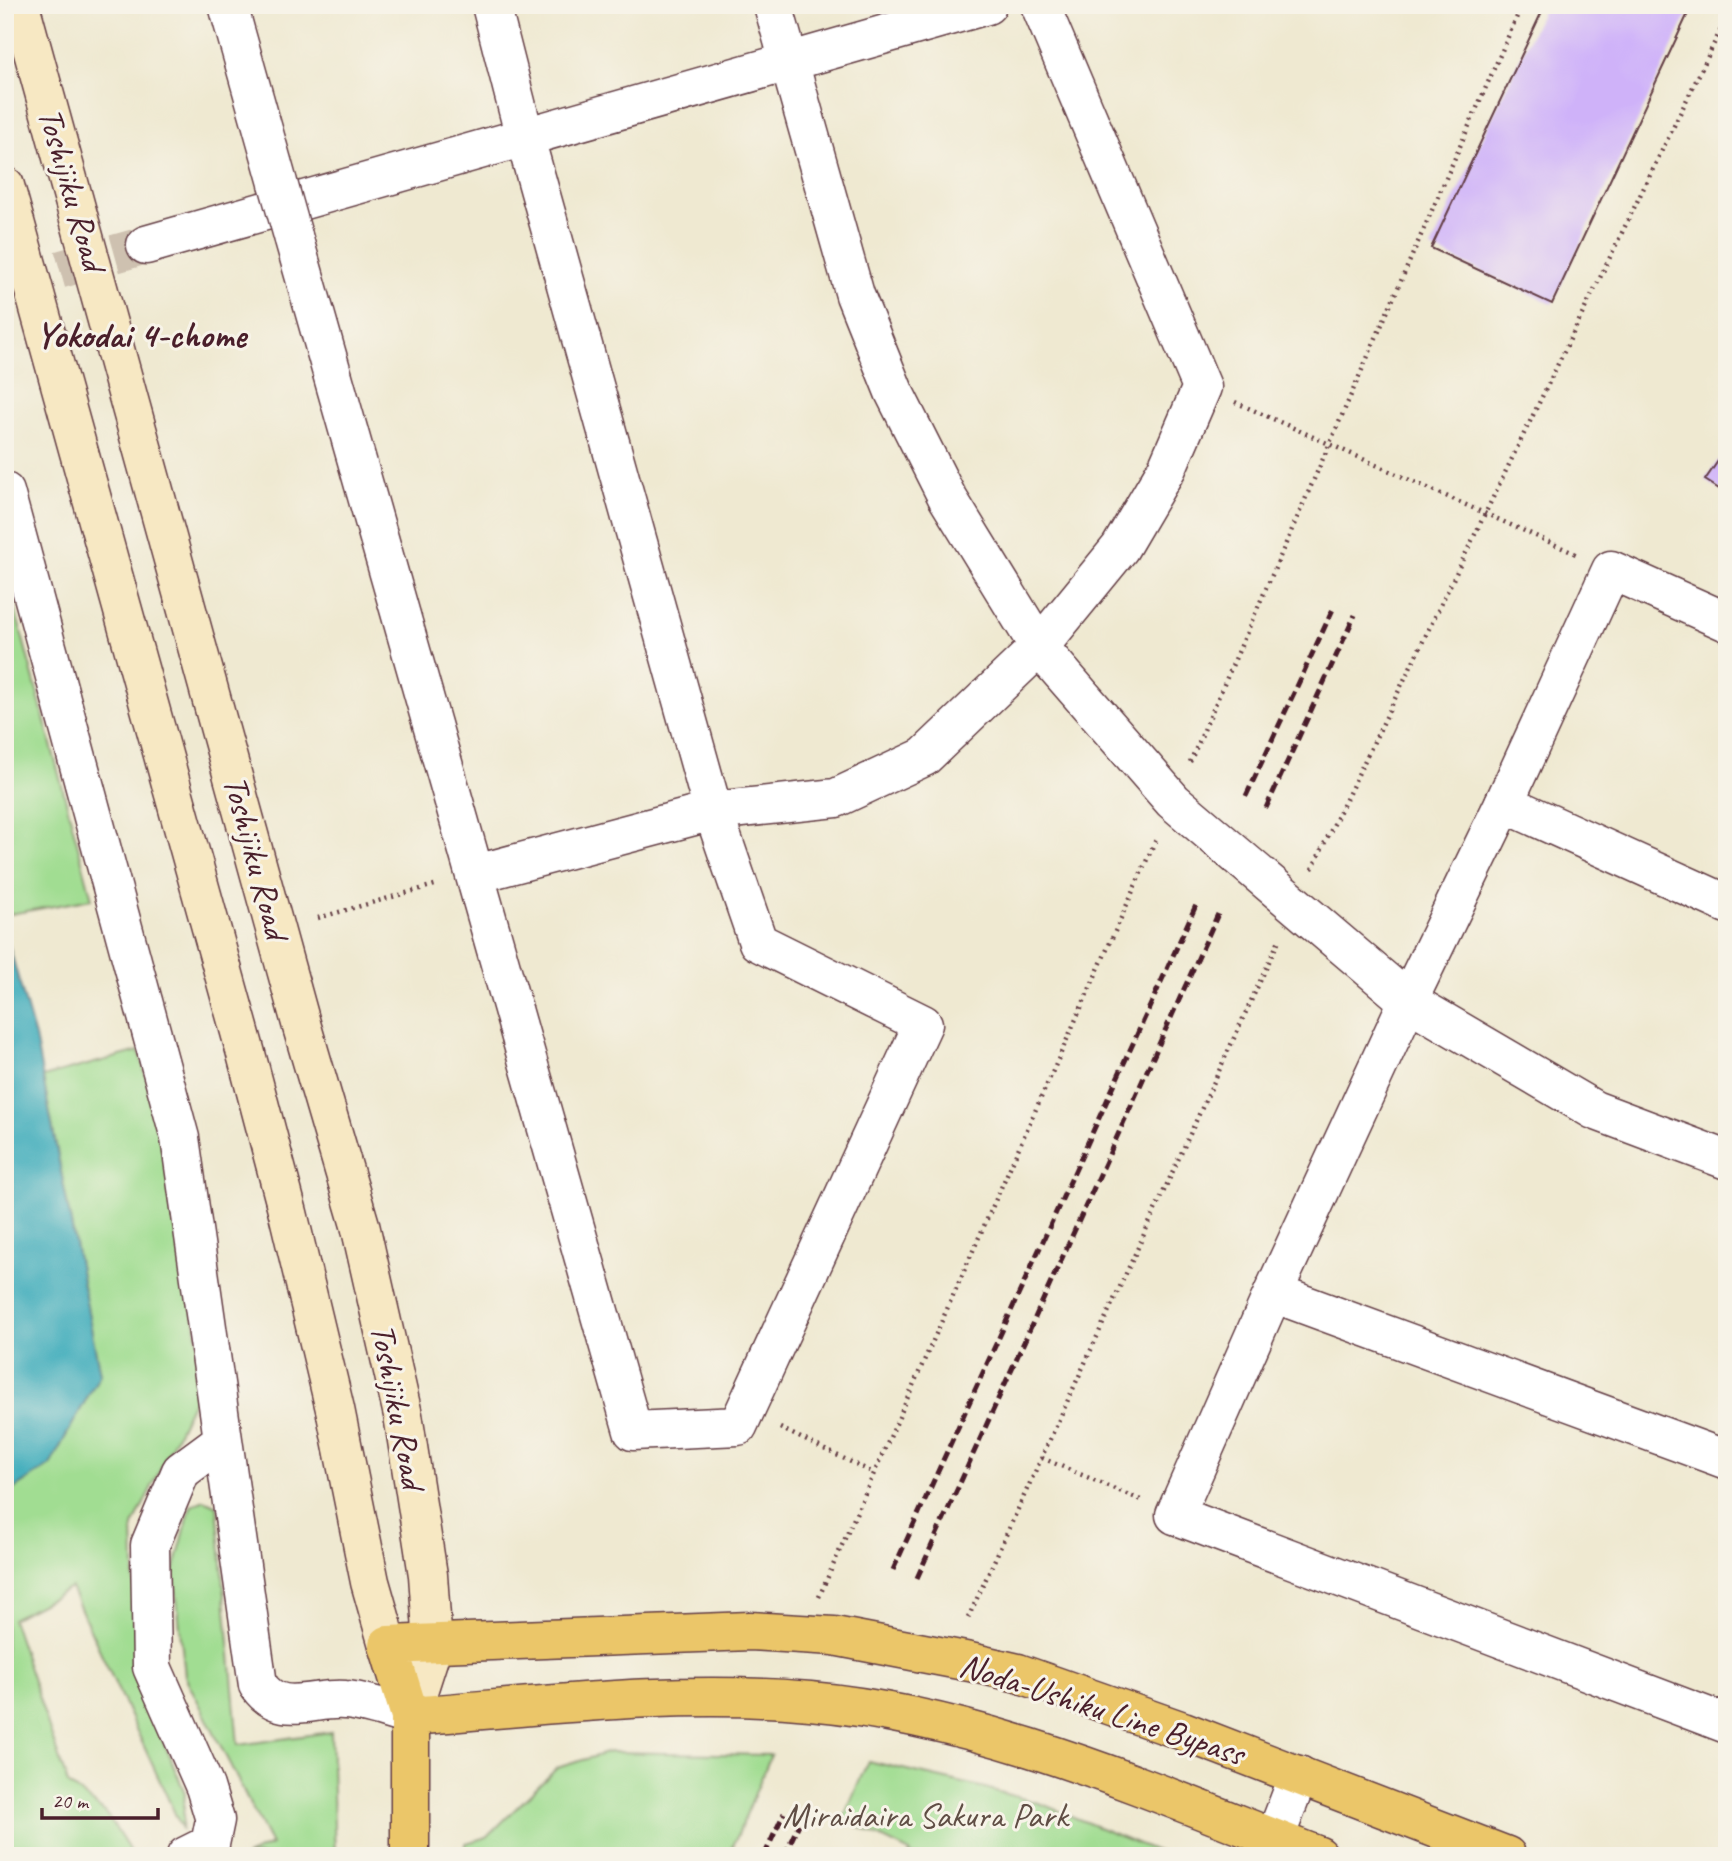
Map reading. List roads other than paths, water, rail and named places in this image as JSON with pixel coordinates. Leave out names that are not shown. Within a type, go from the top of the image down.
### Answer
[{"type":"main road","name":"Toshijiku Road","points":[[20,5],[302,1027],[360,1225],[403,1415],[428,1575],[433,1645],[410,1716]]},
{"type":"main road","name":"Toshijiku Road","points":[[5,186],[246,1050],[335,1409],[370,1582],[410,1716],[410,1856]]},
{"type":"main road","name":"Noda-Ushiku Line Bypass","points":[[388,1646],[750,1631],[834,1636],[1018,1673],[1183,1731],[1507,1856]]},
{"type":"main road","name":"Noda-Ushiku Line Bypass","points":[[410,1716],[688,1698],[811,1701],[894,1714],[981,1733],[1065,1760],[1271,1847],[1319,1856]]},
{"type":"street","points":[[228,5],[634,1430],[738,1426],[923,1024],[758,942],[713,811],[525,138],[491,5]]},
{"type":"street","points":[[773,5],[855,295],[894,392],[947,497],[1039,647],[1173,801],[1409,1001],[1594,1110],[1727,1160]]},
{"type":"street","points":[[146,244],[987,5]]},
{"type":"street","points":[[475,874],[713,811],[836,798],[924,757],[1039,647],[1120,548],[1167,468],[1202,387],[1040,5]]},
{"type":"street","points":[[5,492],[180,1138],[258,1685],[266,1697],[281,1704],[345,1699],[410,1716]]},
{"type":"street","points":[[1727,622],[1611,569],[1273,1293],[1175,1516],[1727,1724]]},
{"type":"street","points":[[1504,803],[1727,904]]},
{"type":"street","points":[[1273,1293],[1727,1460]]},
{"type":"street","points":[[191,1853],[210,1844],[215,1821],[205,1787],[152,1667],[150,1545],[181,1471],[223,1440]]},
{"type":"street","points":[[1271,1847],[1299,1775]]},
{"type":"water","points":[[5,932],[35,1037],[100,1374],[50,1465],[5,1495]]},
{"type":"tunnel","points":[[5,285],[146,245]]},
{"type":"railway","points":[[1246,796],[1334,607]]},
{"type":"railway","points":[[1266,808],[1355,615]]},
{"type":"railway","points":[[893,1570],[1197,903]]},
{"type":"railway","points":[[917,1578],[1218,914]]},
{"type":"railway","points":[[764,1856],[784,1813]]},
{"type":"railway","points":[[784,1856],[799,1824]]},
{"type":"district","name":"Yokodai 4-chome","points":[[141,334]]},
{"type":"park label","name":"Miraidaira Sakura Park","points":[[925,1815]]}]
